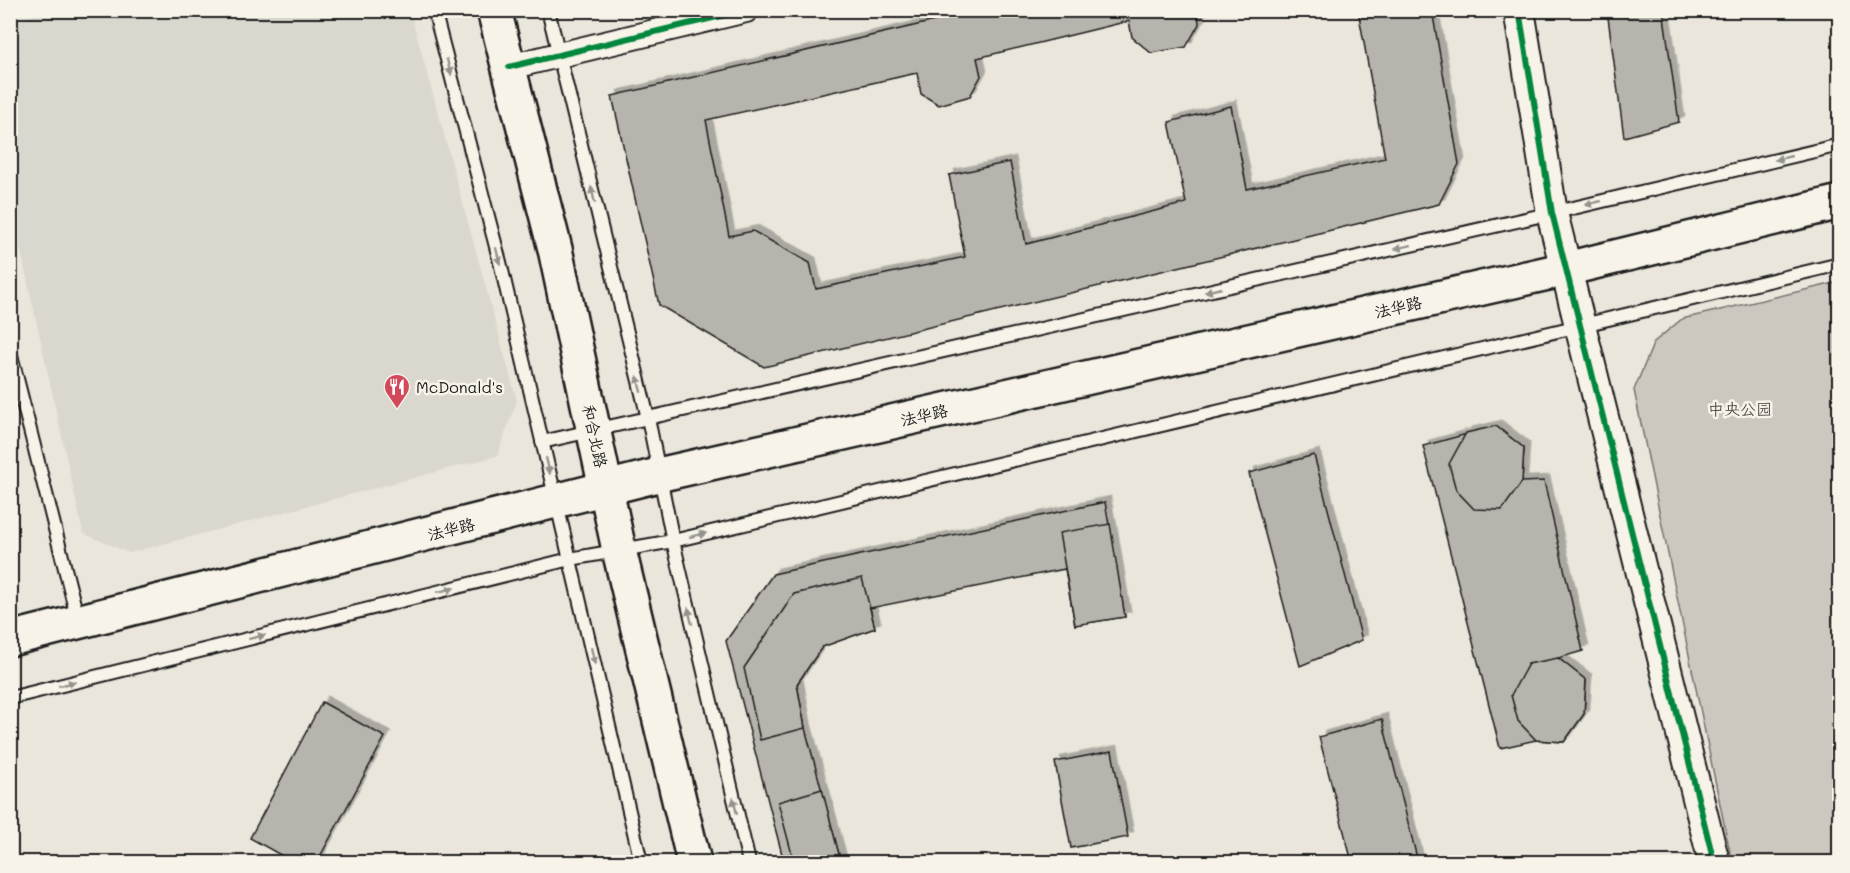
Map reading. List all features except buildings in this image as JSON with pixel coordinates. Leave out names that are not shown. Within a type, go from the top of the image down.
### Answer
[{"type":"main road","name":"和合北路","points":[[495,10],[555,249],[619,550],[694,862]]},
{"type":"main road","name":"法华路","points":[[10,639],[658,475],[1566,269],[1839,202]]},
{"type":"street","points":[[509,67],[746,10]]},
{"type":"street","points":[[1519,10],[1552,213],[1714,862]]},
{"type":"lane","points":[[434,10],[500,262],[641,862]]},
{"type":"lane","points":[[548,10],[648,418],[673,541],[749,862]]},
{"type":"lane","points":[[542,442],[1552,213],[1839,145]]},
{"type":"lane","points":[[10,698],[570,559],[673,541],[1579,328],[1839,264]]},
{"type":"lane","points":[[10,351],[78,622]]},
{"type":"shaded area","points":[[54,10],[410,11],[517,401],[497,456],[129,553],[83,533],[11,206],[11,22]]},
{"type":"green space","name":"中央公园","points":[[1839,282],[1839,862],[1732,862],[1634,390],[1654,342],[1682,319]]},
{"type":"cycle path","points":[[509,67],[746,10]]},
{"type":"cycle path","points":[[1519,10],[1552,213],[1714,862]]},
{"type":"place","name":"McDonald's","points":[[397,410]]}]
